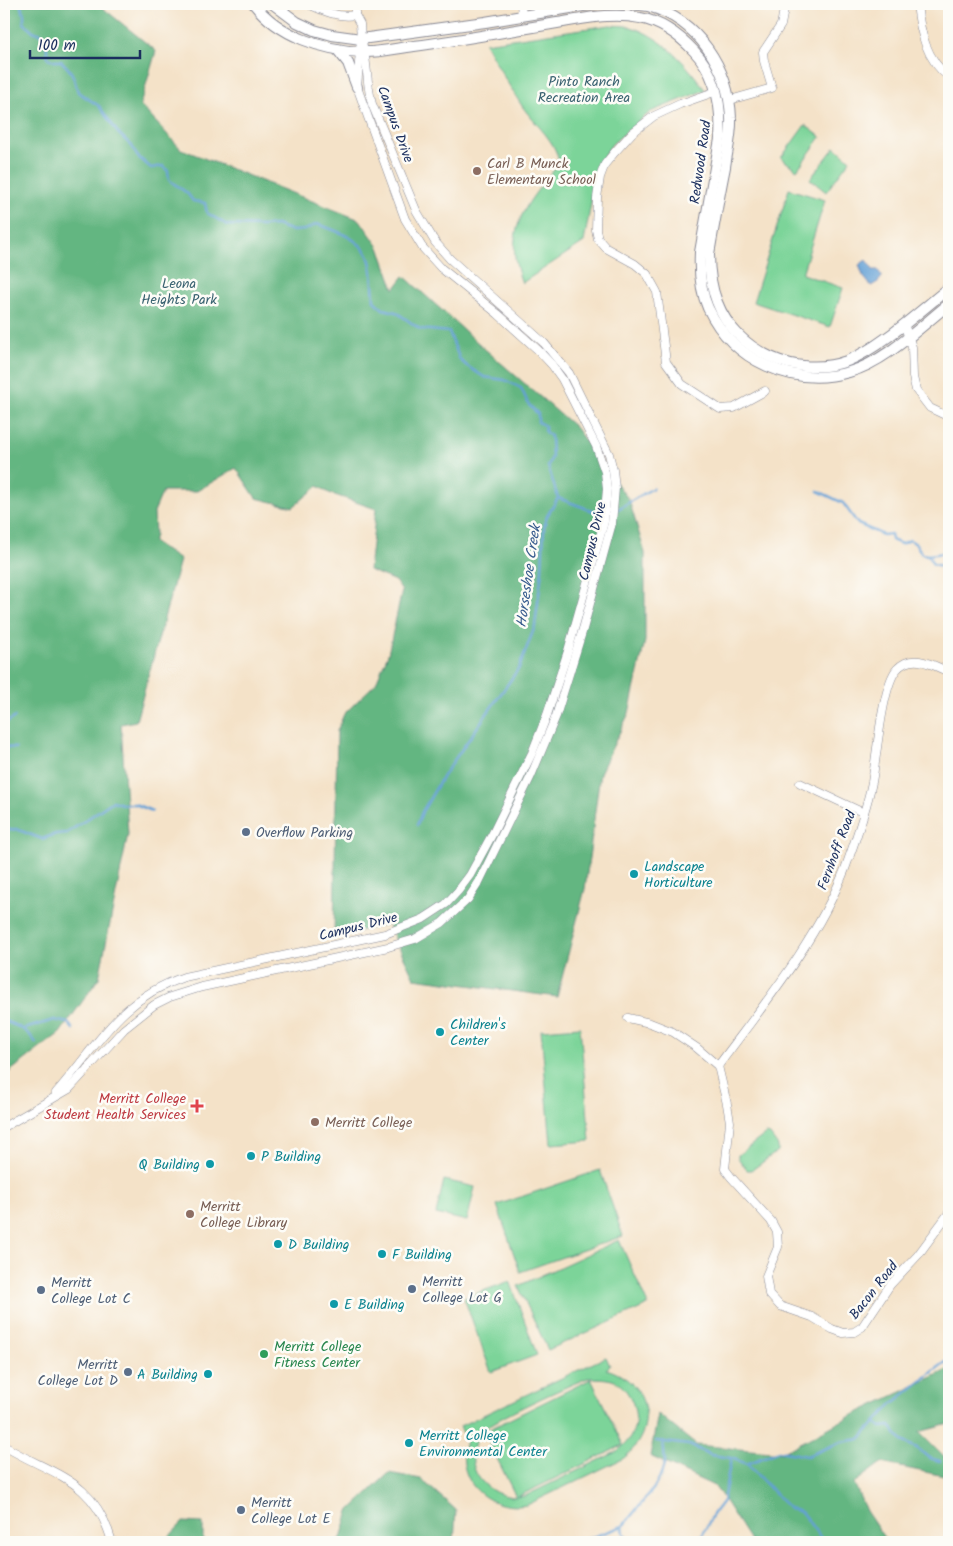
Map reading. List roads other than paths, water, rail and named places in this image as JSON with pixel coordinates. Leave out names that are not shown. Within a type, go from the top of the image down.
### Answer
[{"type":"main road","name":"Redwood Road","points":[[254,4],[272,22],[296,37],[337,49],[363,52],[449,41],[594,17],[634,17],[657,24],[683,40],[703,62],[717,91],[721,121],[720,139],[700,252],[699,270],[708,308],[731,342],[746,355],[767,367],[788,374],[809,377],[840,374],[866,366],[908,337],[949,304]]},
{"type":"main road","points":[[273,4],[297,22],[314,30],[332,35],[361,39],[594,4]]},
{"type":"main road","name":"Redwood Road","points":[[634,4],[647,6],[671,16],[699,38],[719,67],[728,90],[732,120],[709,254],[709,268],[717,304],[726,320],[738,335],[752,347],[771,358],[810,367],[830,366],[860,355],[904,324],[949,288]]},
{"type":"main road","points":[[337,49],[348,63],[356,87]]},
{"type":"street","points":[[308,4],[334,14],[355,15]]},
{"type":"street","name":"Campus Drive","points":[[51,1099],[109,1026],[137,1000],[164,984],[184,977],[385,934],[423,919],[446,904],[458,892],[470,875],[494,831],[532,753],[563,668],[615,507],[613,470],[609,454],[569,373],[544,343],[450,259],[425,229],[372,104],[360,24],[355,15],[354,4]]},
{"type":"street","points":[[521,4],[522,16]]},
{"type":"street","points":[[634,4],[634,17]]},
{"type":"street","points":[[730,100],[772,88],[764,62],[764,52],[781,25],[785,4]]},
{"type":"street","points":[[917,4],[919,26],[925,45],[933,60],[949,77]]},
{"type":"street","name":"Campus Drive","points":[[4,1127],[69,1088],[140,1014],[170,997],[202,987],[388,947],[422,935],[453,915],[468,899],[479,882],[531,776],[556,716],[583,629],[599,555],[606,506],[605,472],[600,457],[562,379],[552,365],[498,314],[441,268],[412,233],[399,206],[356,87],[363,52]]},
{"type":"street","points":[[717,91],[680,104],[654,116],[632,133],[614,153],[605,164],[600,177],[596,230],[598,239],[606,248],[635,264],[647,274],[657,292],[666,362],[682,384],[720,409],[734,408],[765,391]]},
{"type":"street","points":[[904,324],[912,347],[913,377],[916,390],[930,408],[949,417]]},
{"type":"street","name":"Fernhoff Road","points":[[718,1066],[810,939],[844,871],[872,783],[890,680],[902,664],[910,661],[918,660],[949,672]]},
{"type":"street","points":[[800,783],[864,813]]},
{"type":"street","points":[[628,1018],[650,1023],[673,1032],[697,1048],[718,1066]]},
{"type":"street","name":"Bacon Road","points":[[718,1066],[730,1122],[726,1169],[731,1178],[775,1228],[778,1247],[766,1276],[767,1288],[772,1299],[780,1306],[812,1317],[843,1333],[854,1332],[862,1327],[890,1285],[918,1255],[949,1213]]},
{"type":"street","points":[[4,1446],[64,1477],[79,1487],[93,1500],[101,1513],[112,1542]]},
{"type":"water","points":[[866,260],[873,270],[878,270],[882,277],[871,286],[863,276],[859,265]]},
{"type":"waterway","name":"Horseshoe Creek","points":[[20,4],[24,14],[24,23],[33,31],[45,36],[48,58],[54,61],[61,61],[65,65],[72,75],[78,92],[99,106],[118,133],[132,146],[137,156],[151,168],[163,166],[168,171],[169,180],[187,193],[193,201],[205,203],[207,213],[227,225],[276,225],[293,231],[305,230],[317,224],[356,242],[362,247],[370,261],[374,301],[383,309],[396,312],[420,329],[449,332],[460,360],[467,366],[484,377],[505,380],[521,388],[529,405],[538,414],[538,422],[545,426],[545,432],[551,436],[552,457],[548,466],[558,498],[547,516],[544,528],[542,570],[535,626],[519,668],[443,776],[422,812],[417,825]]},
{"type":"waterway","points":[[618,509],[653,488]]},
{"type":"waterway","points":[[818,491],[843,503],[858,524],[883,535],[891,534],[892,540],[901,544],[910,540],[916,544],[922,554],[928,555],[933,564],[949,568]]},
{"type":"waterway","points":[[558,498],[599,513]]},
{"type":"waterway","points":[[928,555],[949,551]]},
{"type":"waterway","points":[[4,724],[15,717]]},
{"type":"waterway","points":[[4,747],[16,748]]},
{"type":"waterway","points":[[4,831],[16,829],[42,839],[56,834],[67,833],[113,801],[122,804],[135,804],[152,811]]},
{"type":"waterway","points":[[24,1029],[54,1020],[68,1023],[73,1029]]},
{"type":"waterway","points":[[4,1021],[22,1029],[36,1043]]},
{"type":"waterway","points":[[747,1464],[779,1451],[807,1456],[841,1442],[860,1439],[892,1404],[949,1361]]},
{"type":"waterway","points":[[875,1422],[881,1427],[890,1426],[902,1441],[917,1448],[929,1458],[940,1461]]},
{"type":"waterway","name":"Horseshoe Creek","points":[[656,1441],[689,1445],[711,1455],[731,1458],[747,1464],[789,1508],[802,1513],[824,1542]]},
{"type":"waterway","points":[[629,1542],[624,1533],[623,1526],[654,1488],[661,1475],[665,1461],[663,1441]]},
{"type":"waterway","points":[[699,1542],[713,1514],[723,1501],[731,1459]]},
{"type":"waterway","points":[[579,1542],[623,1526]]},
{"type":"place","name":"Carl B Munck Elementary School","points":[[477,171]]},
{"type":"place","name":"Overflow Parking","points":[[246,832]]},
{"type":"place","name":"Landscape Horticulture","points":[[634,874]]},
{"type":"place","name":"Children's Center","points":[[440,1032]]},
{"type":"place","name":"Merritt College Student Health Services","points":[[197,1106]]},
{"type":"place","name":"Merritt College","points":[[315,1122]]},
{"type":"place","name":"P Building","points":[[251,1156]]},
{"type":"place","name":"Q Building","points":[[210,1164]]},
{"type":"place","name":"Merritt College Library","points":[[190,1214]]},
{"type":"place","name":"D Building","points":[[278,1244]]},
{"type":"place","name":"F Building","points":[[382,1254]]},
{"type":"place","name":"Merritt College Lot G","points":[[412,1289]]},
{"type":"place","name":"Merritt College Lot C","points":[[41,1290]]},
{"type":"place","name":"E Building","points":[[334,1304]]},
{"type":"place","name":"Merritt College Fitness Center","points":[[264,1354]]},
{"type":"place","name":"Merritt College Lot D","points":[[128,1372]]},
{"type":"place","name":"A Building","points":[[208,1374]]},
{"type":"place","name":"Merritt College Environmental Center","points":[[409,1443]]},
{"type":"place","name":"Merritt College Lot E","points":[[241,1510]]},
{"type":"park label","name":"Pinto Ranch Recreation Area","points":[[584,89]]},
{"type":"park label","name":"Leona Heights Park","points":[[179,292]]}]
